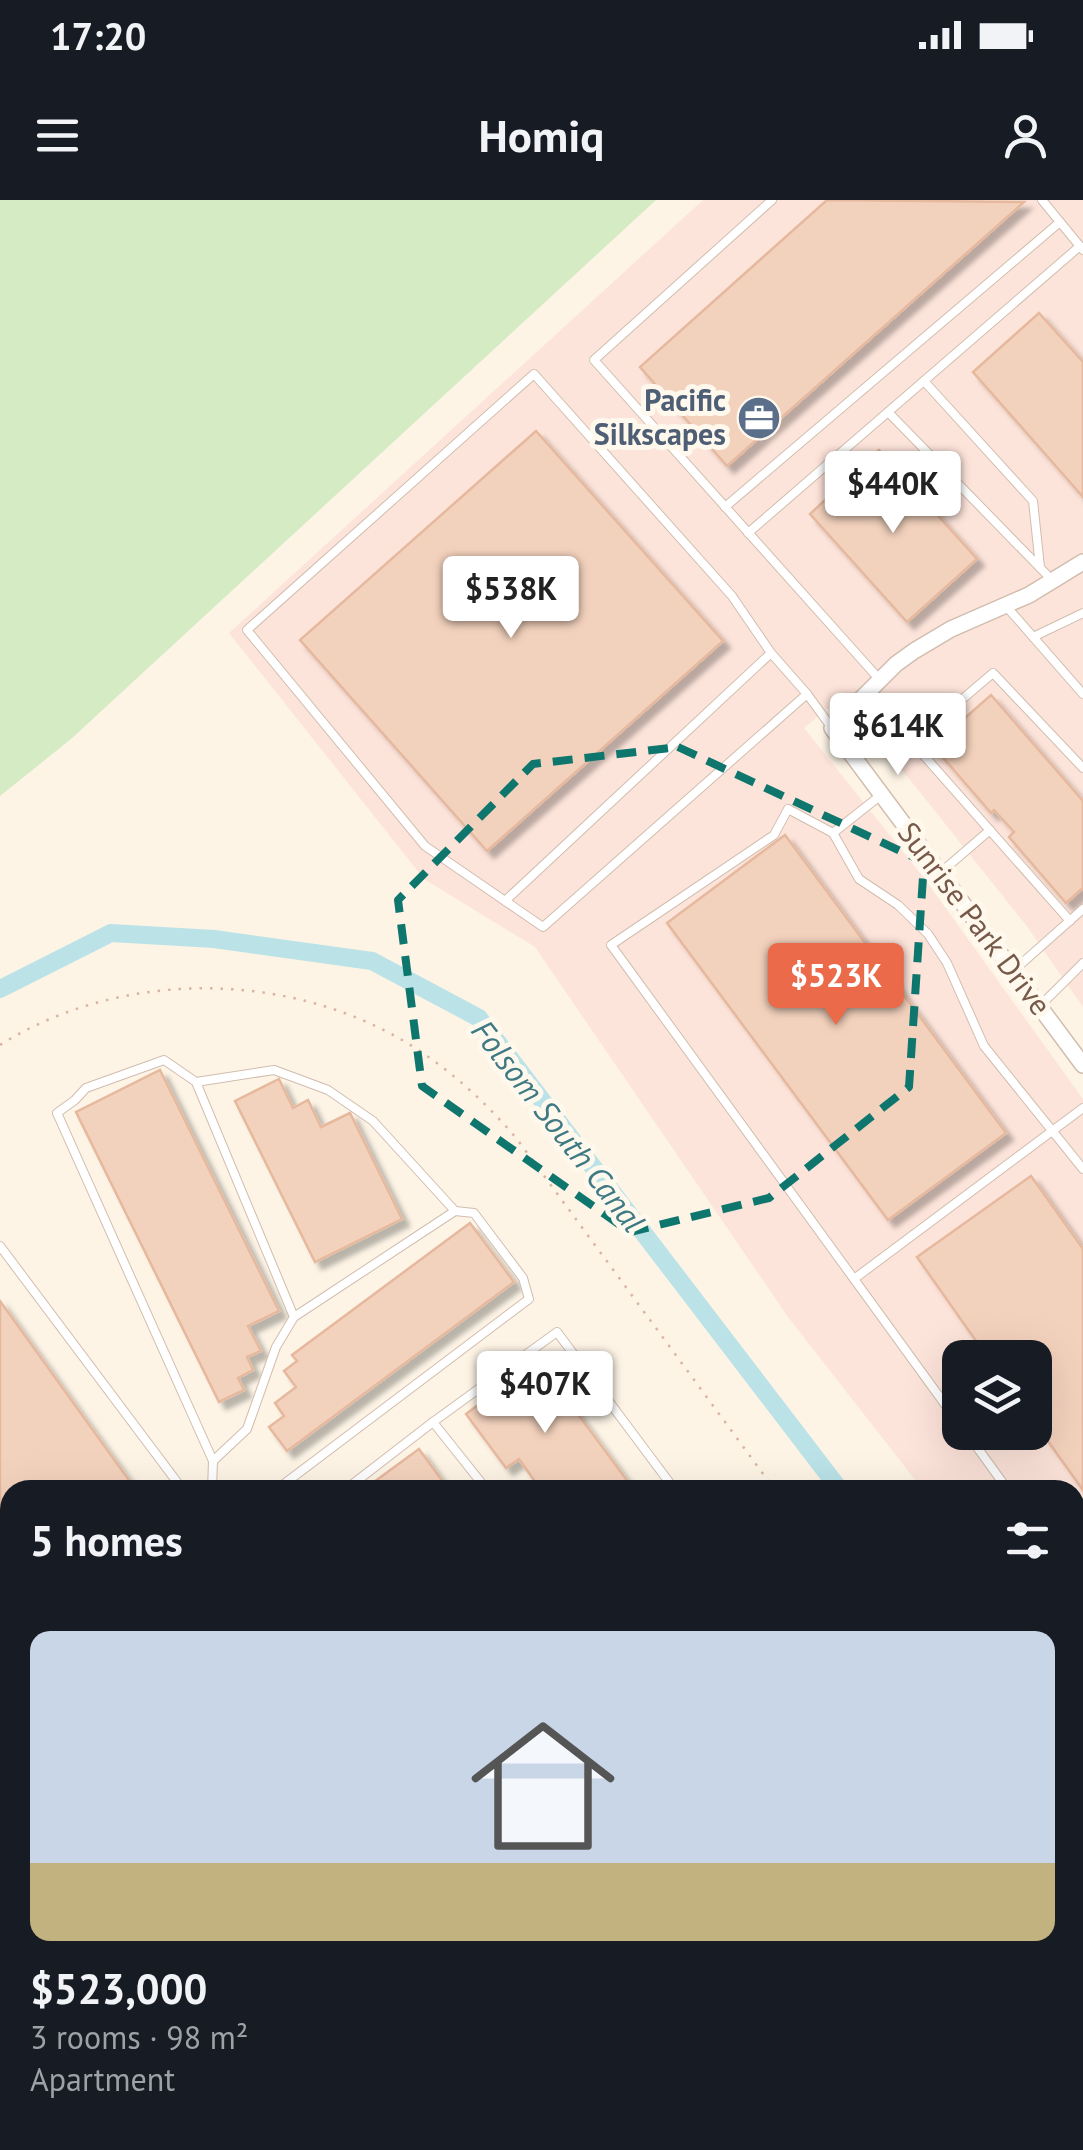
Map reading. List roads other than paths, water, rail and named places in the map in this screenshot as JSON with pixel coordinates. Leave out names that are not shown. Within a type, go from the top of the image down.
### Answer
[{"type":"street","points":[[832,728],[896,664],[932,640],[1006,606],[1083,562]]},
{"type":"street","name":"Sunrise Park Drive","points":[[832,728],[1083,1066]]},
{"type":"lane","points":[[772,200],[594,360],[880,680]]},
{"type":"lane","points":[[748,532],[1081,248],[1042,200]]},
{"type":"lane","points":[[725,507],[1060,222]]},
{"type":"lane","points":[[807,694],[543,927],[425,846],[247,630],[534,374],[732,596],[772,653],[807,694],[832,728]]},
{"type":"lane","points":[[924,381],[1033,501],[1040,568]]},
{"type":"lane","points":[[888,412],[1052,580]]},
{"type":"lane","points":[[1006,606],[1083,694]]},
{"type":"lane","points":[[1033,638],[1083,613]]},
{"type":"lane","points":[[506,901],[772,653]]},
{"type":"lane","points":[[1072,681],[1083,672]]},
{"type":"lane","points":[[1070,920],[912,742],[993,673],[1083,768]]},
{"type":"lane","points":[[833,832],[882,794]]},
{"type":"lane","points":[[942,1399],[611,944],[774,835],[788,809],[833,832],[860,879],[898,905],[928,934],[947,964],[984,1046],[1083,1169]]},
{"type":"lane","points":[[940,873],[990,830]]},
{"type":"lane","points":[[1012,971],[1083,909]]},
{"type":"lane","points":[[1039,1006],[1083,962]]},
{"type":"lane","points":[[212,1480],[212,1462],[56,1113],[86,1088],[164,1060],[196,1082],[294,1317]]},
{"type":"lane","points":[[196,1082],[274,1070],[328,1090],[372,1120],[454,1211]]},
{"type":"lane","points":[[854,1279],[1083,1108]]},
{"type":"lane","points":[[212,1462],[247,1430],[276,1347],[294,1317],[454,1211],[474,1213],[523,1278],[529,1299],[289,1480]]},
{"type":"lane","points":[[0,1246],[176,1480]]},
{"type":"lane","points":[[358,1480],[558,1332],[668,1480]]},
{"type":"lane","points":[[433,1422],[479,1480]]},
{"type":"lane","points":[[979,1450],[1001,1480]]},
{"type":"waterway","name":"Folsom South Canal","points":[[0,989],[111,933],[214,939],[372,961],[479,1018],[832,1480]]},
{"type":"place","name":"Pacific Silkscapes","points":[[759,418]]}]
